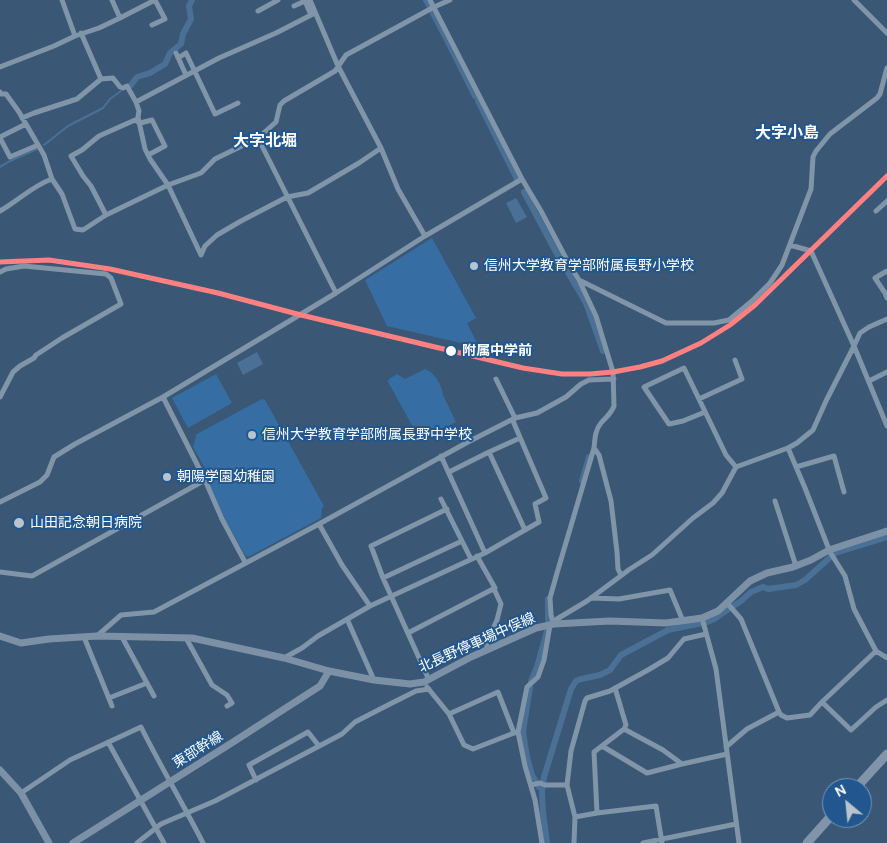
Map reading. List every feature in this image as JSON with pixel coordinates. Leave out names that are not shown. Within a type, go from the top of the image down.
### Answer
[{"type":"highway","points":[[865,778],[887,754]]},
{"type":"highway","points":[[806,843],[822,826]]},
{"type":"main road","name":"北長野停車場中俣線","points":[[0,636],[21,643],[97,636],[192,638],[284,658],[329,671],[374,680],[410,684],[427,681],[470,657],[536,628],[552,624],[610,621],[703,622],[718,611],[730,606],[750,581],[767,573],[796,566],[887,531]]},
{"type":"main road","name":"東部幹線","points":[[73,843],[320,686],[329,671]]},
{"type":"main road","points":[[0,770],[21,793],[49,843]]},
{"type":"street","points":[[62,0],[75,36]]},
{"type":"street","points":[[112,0],[120,18]]},
{"type":"street","points":[[0,66],[54,46],[81,33],[99,28],[155,0],[164,19],[152,25]]},
{"type":"street","points":[[258,11],[278,0]]},
{"type":"street","points":[[310,0],[313,14]]},
{"type":"street","points":[[430,0],[522,179],[579,280],[596,316],[614,372],[614,406],[612,412],[600,424],[596,432],[594,448],[550,598],[552,624],[544,660],[538,677],[527,687],[516,732]]},
{"type":"street","points":[[0,94],[6,94],[24,121],[44,154],[52,179],[62,194],[75,229],[83,230],[106,215],[168,185],[201,172],[215,159],[258,138],[276,122],[280,105],[284,101],[335,71],[346,55],[450,0]]},
{"type":"street","points":[[854,0],[887,33]]},
{"type":"street","points":[[294,6],[305,1],[313,14],[381,148],[398,189],[425,236]]},
{"type":"street","points":[[136,102],[194,70],[313,14]]},
{"type":"street","points":[[81,33],[101,79]]},
{"type":"street","points":[[186,75],[177,56],[186,54],[215,114],[238,103]]},
{"type":"street","points":[[579,280],[666,323],[729,320],[770,283],[782,265],[810,189],[813,157],[816,151],[830,134],[878,98],[887,68]]},
{"type":"street","points":[[38,145],[10,157],[0,138],[34,113],[77,98],[101,79],[113,78],[120,87],[127,86],[139,110],[138,117],[145,149],[168,185],[201,255],[205,246],[217,235],[241,220],[287,197],[308,193],[381,148]]},
{"type":"street","points":[[106,215],[91,186],[71,156],[82,150],[99,136],[135,120],[140,123],[152,120],[165,146],[148,154]]},
{"type":"street","points":[[258,138],[336,294]]},
{"type":"street","points":[[0,211],[40,184],[52,179]]},
{"type":"street","points":[[0,502],[40,482],[47,474],[54,457],[75,444],[164,397],[336,294],[425,236],[522,179]]},
{"type":"street","points":[[876,211],[887,201]]},
{"type":"street","points":[[790,245],[811,251],[854,346],[887,426]]},
{"type":"street","points":[[0,272],[24,266],[106,274],[112,278],[121,304],[62,338],[20,366],[13,372],[0,397]]},
{"type":"street","points":[[887,271],[875,278],[887,298]]},
{"type":"street","points":[[552,624],[652,555],[693,518],[713,503],[722,493],[736,467],[788,448],[813,430],[860,333],[887,319]]},
{"type":"street","points":[[699,399],[742,379],[735,360]]},
{"type":"street","points":[[705,412],[683,422],[669,424],[644,387],[684,368],[726,455],[736,467]]},
{"type":"street","points":[[869,381],[887,372]]},
{"type":"street","points":[[97,636],[122,614],[154,612],[441,456],[515,418],[537,413],[566,397],[581,384],[589,380],[614,378]]},
{"type":"street","points":[[284,658],[370,606],[486,553],[539,522],[535,504],[546,498],[513,422],[515,418],[496,379]]},
{"type":"street","points":[[164,397],[222,519],[245,562]]},
{"type":"street","points":[[449,472],[520,438]]},
{"type":"street","points":[[594,448],[599,455],[611,501],[618,569],[621,575]]},
{"type":"street","points":[[788,448],[830,553],[844,576],[854,609],[876,650],[887,658]]},
{"type":"street","points":[[489,452],[525,530]]},
{"type":"street","points":[[441,456],[486,553]]},
{"type":"street","points":[[796,467],[834,456],[844,492]]},
{"type":"street","points":[[0,572],[32,576],[205,480]]},
{"type":"street","points":[[441,499],[471,559]]},
{"type":"street","points":[[775,501],[796,566]]},
{"type":"street","points":[[447,509],[371,546],[408,633],[429,689],[449,714],[464,744],[473,749],[516,732]]},
{"type":"street","points":[[319,524],[342,565],[370,606]]},
{"type":"street","points":[[383,578],[462,541]]},
{"type":"street","points":[[477,556],[495,588],[501,604],[497,620],[486,643],[488,649]]},
{"type":"street","points":[[408,633],[494,589]]},
{"type":"street","points":[[591,598],[619,599],[670,590],[683,621]]},
{"type":"street","points":[[730,606],[741,620],[779,712],[787,718],[810,715],[876,650]]},
{"type":"street","points":[[347,619],[374,680]]},
{"type":"street","points":[[703,622],[716,669],[739,843]]},
{"type":"street","points":[[574,843],[575,817],[567,785],[571,751],[585,701],[587,698],[610,691],[668,658],[684,639],[706,634]]},
{"type":"street","points":[[84,637],[112,706]]},
{"type":"street","points":[[122,637],[154,696]]},
{"type":"street","points":[[186,638],[212,685],[227,695],[232,703],[227,706]]},
{"type":"street","points":[[109,698],[147,683]]},
{"type":"street","points":[[597,813],[594,752],[624,729],[626,725],[615,688]]},
{"type":"street","points":[[137,843],[156,828],[256,780],[342,734],[355,722],[381,708],[416,691],[429,689]]},
{"type":"street","points":[[449,714],[498,692],[516,732],[525,766],[538,784],[535,800],[542,843]]},
{"type":"street","points":[[822,702],[851,730],[876,707],[887,700]]},
{"type":"street","points":[[726,747],[747,729],[779,712]]},
{"type":"street","points":[[21,793],[70,760],[141,728],[203,843]]},
{"type":"street","points":[[624,729],[663,750],[682,764]]},
{"type":"street","points":[[256,780],[249,765],[308,732],[319,746]]},
{"type":"street","points":[[108,742],[164,843]]},
{"type":"street","points":[[602,746],[647,773],[727,754]]},
{"type":"street","points":[[538,784],[567,785]]},
{"type":"street","points":[[575,817],[656,806],[661,841]]},
{"type":"street","points":[[643,843],[661,841],[736,824]]},
{"type":"shaded area","points":[[516,198],[527,217],[516,223],[506,203]]},
{"type":"shaded area","points":[[432,238],[476,318],[467,323],[479,347],[387,326],[365,280]]},
{"type":"shaded area","points":[[257,352],[263,364],[243,375],[237,363]]},
{"type":"shaded area","points":[[425,369],[432,373],[437,380],[456,422],[428,437],[417,434],[388,382],[389,379],[397,374],[405,379]]},
{"type":"shaded area","points":[[216,374],[232,403],[188,428],[172,398]]},
{"type":"shaded area","points":[[262,399],[265,400],[324,506],[321,518],[248,557],[245,555],[224,517],[210,485],[212,481],[193,447],[195,435]]},
{"type":"waterway","points":[[131,85],[137,77],[150,73],[165,64],[170,53],[181,44],[183,34],[191,19],[189,6],[192,0]]},
{"type":"waterway","points":[[426,0],[430,7]]},
{"type":"waterway","points":[[432,11],[475,96]]},
{"type":"waterway","points":[[44,145],[68,126],[103,108],[110,99],[121,91]]},
{"type":"waterway","points":[[478,101],[517,179]]},
{"type":"waterway","points":[[0,167],[37,149]]},
{"type":"waterway","points":[[524,192],[586,303],[603,351]]},
{"type":"waterway","points":[[582,481],[589,457]]},
{"type":"waterway","points":[[543,815],[542,790],[544,777],[571,689],[576,681],[600,675],[610,670],[621,655],[668,630],[714,619],[751,592],[763,587],[768,589],[796,585],[805,580],[835,553],[887,537]]},
{"type":"waterway","points":[[548,599],[548,620]]},
{"type":"waterway","points":[[531,681],[547,631]]},
{"type":"waterway","points":[[530,687],[523,732],[532,775],[539,787]]},
{"type":"waterway","points":[[543,812],[547,843]]},
{"type":"transit line","name":"N","points":[[0,262],[49,260],[110,269],[218,293],[301,315],[523,368],[562,374],[613,372],[662,361],[701,343],[730,325],[755,305],[887,176]]},
{"type":"place","name":"信州大学教育学部附属長野小学校","points":[[474,266]]},
{"type":"place","name":"附属中学前","points":[[451,351]]},
{"type":"place","name":"信州大学教育学部附属長野中学校","points":[[252,435]]},
{"type":"place","name":"朝陽学園幼稚園","points":[[167,477]]},
{"type":"place","name":"山田記念朝日病院","points":[[19,523]]},
{"type":"district","name":"大字小島","points":[[787,134]]},
{"type":"district","name":"大字北堀","points":[[265,142]]}]
